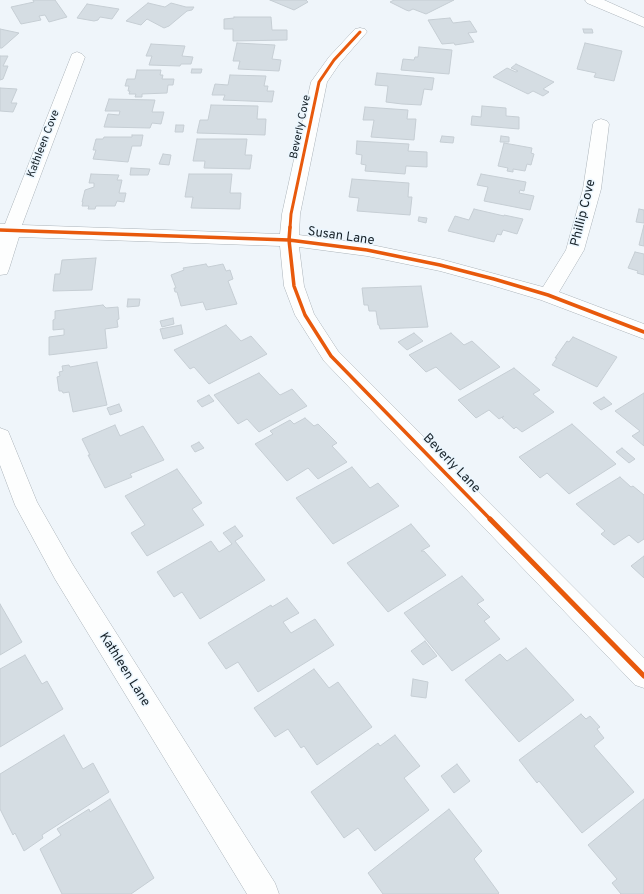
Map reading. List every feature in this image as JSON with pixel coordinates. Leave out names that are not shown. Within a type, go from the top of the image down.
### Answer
[{"type":"street","points":[[592,0],[644,24]]},
{"type":"street","name":"Beverly Cove","points":[[289,240],[292,214],[319,82],[334,60],[360,32]]},
{"type":"street","name":"Kathleen Cove","points":[[6,231],[77,57]]},
{"type":"street","name":"Phillip Cove","points":[[548,295],[575,250],[592,189],[601,124]]},
{"type":"street","points":[[0,269],[6,231]]},
{"type":"street","name":"Susan Lane","points":[[6,231],[289,240],[367,250],[426,262],[494,279],[548,295],[644,332]]},
{"type":"street","name":"Beverly Lane","points":[[289,240],[294,286],[304,315],[331,356],[644,676]]},
{"type":"street","name":"Kathleen Lane","points":[[0,437],[27,505],[64,572],[264,894]]},
{"type":"building","points":[[33,0],[55,0],[67,17],[49,22],[45,15],[39,16],[41,20],[21,24],[11,7],[34,2]]},
{"type":"building","points":[[270,0],[306,0],[308,2],[294,10]]},
{"type":"building","points":[[394,0],[454,0],[426,14],[413,9],[409,11],[406,10],[390,2]]},
{"type":"building","points":[[148,3],[165,7],[171,3],[186,7],[194,7],[192,10],[187,11],[169,26],[164,28],[147,19],[141,25],[126,21]]},
{"type":"building","points":[[87,4],[119,9],[112,19],[100,17],[98,20],[94,21],[77,18]]},
{"type":"building","points":[[234,17],[271,17],[272,30],[287,30],[287,40],[233,41],[233,29],[224,29],[224,19]]},
{"type":"building","points":[[450,18],[453,23],[470,21],[477,32],[468,33],[474,42],[455,45],[454,43],[442,44],[428,20]]},
{"type":"building","points":[[0,29],[19,33],[2,48],[0,48]]},
{"type":"building","points":[[583,29],[592,29],[593,33],[584,33]]},
{"type":"building","points":[[237,43],[275,45],[272,59],[281,60],[279,71],[238,69],[240,61],[233,61]]},
{"type":"building","points":[[585,43],[622,51],[614,81],[594,77],[596,73],[577,69]]},
{"type":"building","points":[[151,44],[185,46],[182,56],[193,57],[191,64],[181,64],[180,66],[149,65],[152,56],[146,56]]},
{"type":"building","points":[[419,47],[452,50],[449,74],[401,70],[403,59],[414,60],[415,57],[418,57]]},
{"type":"building","points":[[0,56],[8,56],[3,66],[8,66],[3,79],[0,80]]},
{"type":"building","points":[[516,64],[554,82],[543,89],[549,92],[543,96],[533,91],[528,94],[493,77],[507,68],[516,72],[518,71],[511,68]]},
{"type":"building","points":[[192,69],[202,69],[201,73],[191,73]]},
{"type":"building","points":[[137,70],[161,70],[160,75],[163,75],[162,79],[174,79],[173,85],[168,85],[167,93],[142,94],[142,97],[135,97],[136,94],[129,94],[129,86],[125,86],[127,79],[135,79]]},
{"type":"building","points":[[377,73],[434,78],[432,90],[424,89],[421,105],[386,102],[388,86],[375,85]]},
{"type":"building","points":[[230,75],[266,76],[264,86],[268,86],[267,91],[274,91],[272,102],[223,100],[225,95],[212,95],[215,84],[228,85]]},
{"type":"building","points":[[0,88],[17,89],[11,103],[17,103],[13,112],[0,111]]},
{"type":"building","points":[[109,99],[155,100],[152,112],[164,112],[161,124],[152,123],[150,128],[104,127],[108,114],[119,115],[120,111],[105,111]]},
{"type":"building","points":[[211,105],[258,106],[257,119],[266,119],[265,135],[197,133],[200,120],[208,120]]},
{"type":"building","points":[[482,106],[506,108],[506,116],[519,117],[519,129],[471,125],[472,116],[481,117]]},
{"type":"building","points":[[365,107],[408,110],[407,119],[416,119],[414,140],[371,137],[374,120],[363,120]]},
{"type":"building","points":[[176,125],[184,125],[183,132],[175,132]]},
{"type":"building","points":[[132,135],[143,135],[141,146],[132,146],[128,162],[93,159],[96,150],[93,150],[96,139],[103,139],[104,137],[132,137]]},
{"type":"building","points":[[442,136],[454,137],[453,143],[440,142]]},
{"type":"building","points":[[501,136],[509,137],[509,142],[500,142]]},
{"type":"building","points":[[197,139],[247,139],[245,155],[252,155],[250,169],[204,168],[205,161],[193,161]]},
{"type":"building","points":[[357,141],[409,144],[408,151],[427,152],[427,167],[406,166],[405,174],[365,171],[366,165],[361,164],[362,155],[356,154]]},
{"type":"building","points":[[504,143],[532,148],[531,153],[534,154],[531,165],[527,164],[525,171],[513,169],[513,172],[507,171],[508,168],[498,166]]},
{"type":"building","points":[[163,154],[171,155],[169,165],[159,164]]},
{"type":"building","points":[[131,168],[150,169],[148,175],[130,175]]},
{"type":"building","points":[[91,174],[119,175],[117,180],[122,180],[119,193],[126,193],[124,202],[117,201],[115,206],[96,206],[95,209],[88,209],[89,206],[82,206],[85,190],[94,187],[94,183],[89,183]]},
{"type":"building","points":[[189,174],[232,174],[230,193],[241,193],[240,209],[191,208],[193,197],[185,197]]},
{"type":"building","points":[[481,174],[526,182],[524,191],[520,190],[519,193],[534,196],[530,210],[484,201],[488,187],[477,185]]},
{"type":"building","points":[[352,179],[409,183],[408,197],[412,197],[410,215],[357,211],[359,198],[349,197]]},
{"type":"building","points":[[474,209],[523,219],[517,234],[503,230],[501,235],[497,234],[494,242],[448,231],[455,216],[469,220]]},
{"type":"building","points":[[639,209],[644,210],[644,223],[636,222]]},
{"type":"building","points":[[419,217],[427,218],[426,223],[418,221]]},
{"type":"building","points":[[644,225],[644,246],[639,245]]},
{"type":"building","points":[[635,252],[644,254],[644,275],[637,273],[638,271],[628,268]]},
{"type":"building","points":[[96,258],[92,290],[53,291],[55,274],[60,274],[62,260]]},
{"type":"building","points":[[206,264],[208,267],[223,264],[226,271],[230,270],[233,279],[228,281],[237,304],[206,310],[203,302],[181,306],[177,292],[175,292],[174,288],[176,288],[171,275],[184,270],[183,268]]},
{"type":"building","points":[[421,286],[428,327],[380,329],[376,311],[369,311],[368,305],[364,305],[362,288]]},
{"type":"building","points":[[128,299],[140,299],[139,306],[127,307]]},
{"type":"building","points":[[103,305],[106,308],[118,307],[118,327],[105,329],[107,348],[49,355],[49,337],[64,335],[64,329],[53,330],[55,311]]},
{"type":"building","points":[[173,318],[174,324],[162,327],[160,321]]},
{"type":"building","points":[[181,325],[183,334],[163,339],[160,329]]},
{"type":"building","points":[[226,325],[241,341],[251,336],[267,354],[209,384],[194,367],[190,369],[174,350]]},
{"type":"building","points":[[414,333],[423,341],[407,350],[398,342]]},
{"type":"building","points":[[451,333],[464,345],[472,341],[500,367],[460,390],[436,367],[426,372],[409,355]]},
{"type":"building","points":[[573,337],[617,357],[597,387],[552,365],[567,341],[569,342]]},
{"type":"building","points":[[97,362],[107,405],[73,412],[69,392],[63,393],[62,391],[59,391],[57,377],[60,376],[59,372],[63,371],[62,366],[69,365],[70,367]]},
{"type":"building","points":[[514,368],[540,390],[533,394],[554,412],[522,432],[516,427],[514,429],[502,418],[504,416],[499,419],[489,410],[476,418],[458,400]]},
{"type":"building","points":[[259,373],[280,395],[292,389],[307,406],[259,432],[247,419],[238,424],[214,395]]},
{"type":"building","points":[[644,393],[644,446],[632,436],[640,431],[615,411]]},
{"type":"building","points":[[209,395],[214,401],[202,407],[197,401]]},
{"type":"building","points":[[604,397],[612,404],[601,410],[593,403]]},
{"type":"building","points":[[119,404],[122,411],[110,415],[107,408]]},
{"type":"building","points":[[305,418],[314,426],[318,424],[337,443],[332,446],[347,462],[318,479],[308,468],[287,481],[255,444],[273,434],[270,431],[290,420],[294,424]]},
{"type":"building","points":[[572,424],[616,464],[569,494],[547,473],[540,478],[519,457]]},
{"type":"building","points":[[115,425],[120,436],[143,426],[164,460],[130,474],[132,477],[105,488],[88,455],[90,455],[82,439]]},
{"type":"building","points":[[199,442],[204,448],[195,452],[191,446]]},
{"type":"building","points":[[622,448],[635,459],[629,463],[616,452]]},
{"type":"building","points":[[352,467],[370,488],[378,483],[399,506],[333,544],[296,498]]},
{"type":"building","points":[[177,469],[202,503],[192,509],[204,525],[147,556],[131,533],[145,525],[125,496]]},
{"type":"building","points":[[620,477],[631,487],[633,486],[644,495],[644,539],[638,543],[629,535],[614,545],[601,534],[605,531],[576,504]]},
{"type":"building","points":[[411,524],[430,546],[421,551],[424,551],[446,575],[388,612],[347,563]]},
{"type":"building","points":[[235,526],[243,536],[235,541],[265,580],[200,619],[182,592],[174,597],[157,572],[211,541],[219,552],[232,544],[223,533]]},
{"type":"building","points":[[644,556],[644,578],[631,566]]},
{"type":"building","points":[[462,576],[484,600],[477,604],[490,617],[484,621],[500,639],[452,671],[404,613]]},
{"type":"building","points":[[287,598],[299,613],[283,622],[291,633],[315,619],[334,645],[258,692],[238,662],[226,669],[208,643],[271,605],[272,607]]},
{"type":"building","points":[[0,604],[22,642],[0,655]]},
{"type":"building","points":[[425,641],[437,656],[423,665],[411,651]]},
{"type":"building","points":[[526,648],[574,700],[519,742],[465,680],[500,654],[507,661]]},
{"type":"building","points":[[25,655],[42,684],[47,681],[63,709],[0,747],[0,669]]},
{"type":"building","points":[[314,669],[329,688],[338,682],[372,727],[317,765],[304,746],[301,748],[288,729],[275,737],[254,708]]},
{"type":"building","points":[[413,679],[428,682],[426,698],[411,696]]},
{"type":"building","points":[[581,714],[586,719],[590,716],[600,727],[597,729],[604,738],[594,746],[634,792],[582,833],[539,781],[537,783],[519,760]]},
{"type":"building","points":[[64,735],[83,769],[93,763],[109,792],[42,835],[43,838],[24,851],[15,833],[13,835],[0,809],[0,774]]},
{"type":"building","points":[[395,735],[420,766],[404,778],[429,810],[375,851],[358,828],[344,838],[311,792],[378,743],[380,746]]},
{"type":"building","points":[[457,764],[470,781],[454,793],[441,776]]},
{"type":"building","points":[[110,799],[154,878],[131,894],[62,894],[40,849],[61,835],[57,829],[89,809],[90,812]]},
{"type":"building","points":[[644,799],[644,894],[621,894],[612,883],[617,879],[588,845]]},
{"type":"building","points":[[449,809],[482,851],[474,859],[499,893],[383,894],[368,873]]},
{"type":"cycle path","points":[[360,32],[334,60],[319,82],[291,214],[289,240],[294,286],[305,315],[331,356],[644,676]]},
{"type":"cycle path","points":[[0,230],[289,240],[367,250],[440,265],[494,279],[548,295],[644,332]]}]
